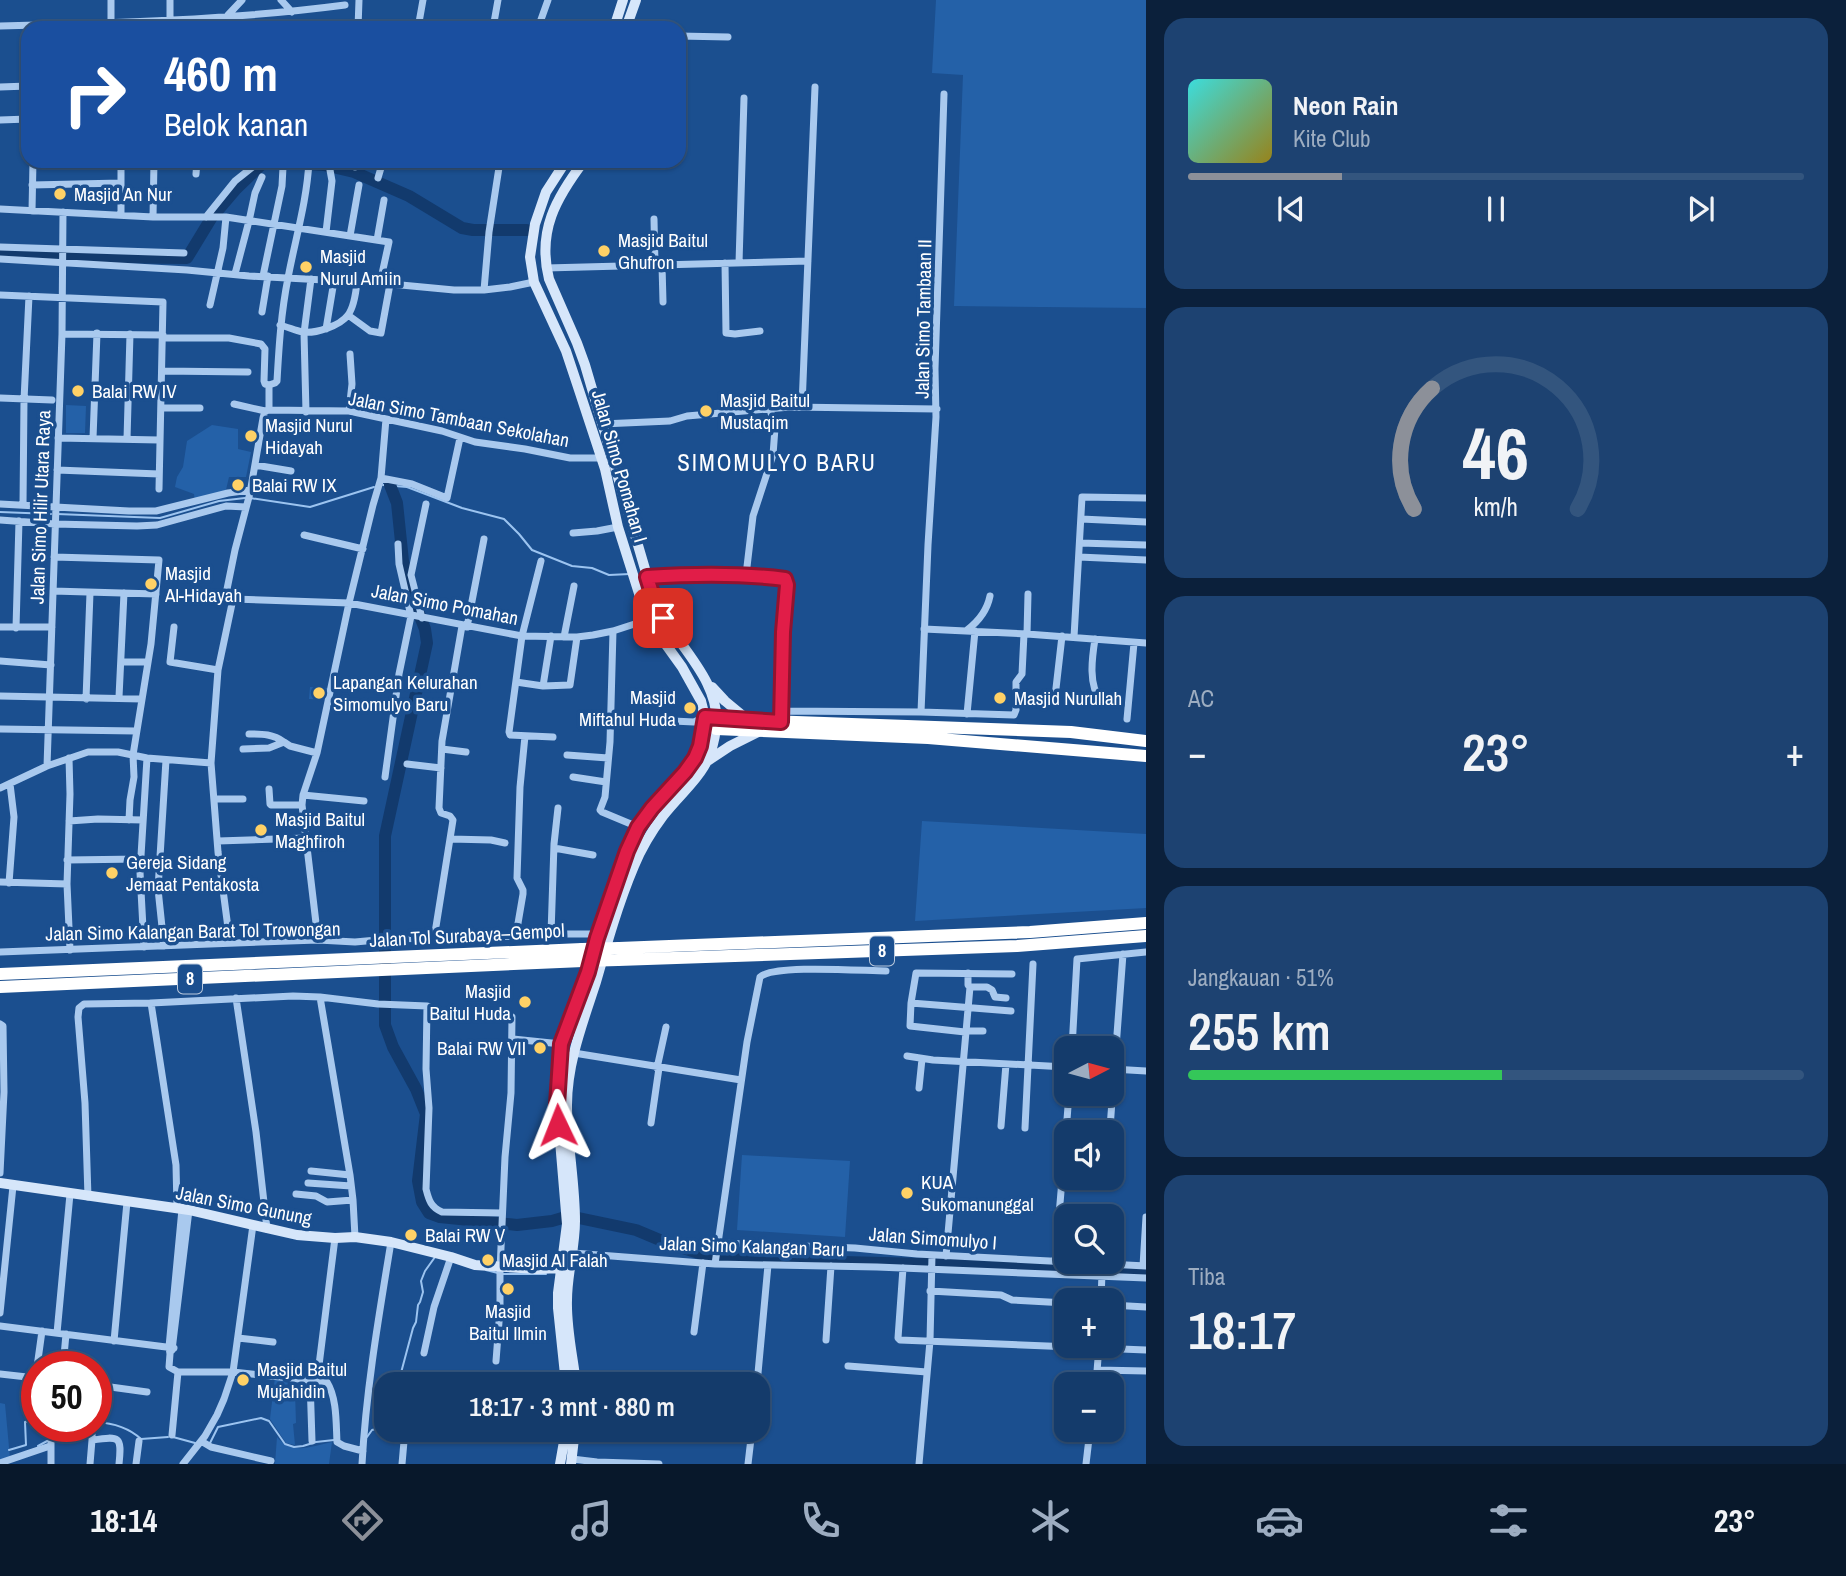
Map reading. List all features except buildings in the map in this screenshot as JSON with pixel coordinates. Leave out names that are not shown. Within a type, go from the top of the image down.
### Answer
[{"type":"highway","points":[[707,723],[748,720],[928,732],[1146,756]]},
{"type":"highway","points":[[707,723],[758,732],[781,722]]},
{"type":"highway","points":[[928,732],[1071,732],[1146,741]]},
{"type":"highway","name":"Jalan Tol Surabaya–Gempol","points":[[619,954],[1030,932],[1146,923]]},
{"type":"highway","name":"Jalan Tol Surabaya–Gempol","points":[[0,987],[582,955],[1017,946],[1146,936]]},
{"type":"highway","name":"Jalan Tol Surabaya–Gempol","points":[[0,974],[384,964]]},
{"type":"main road","points":[[616,21],[623,0]]},
{"type":"main road","points":[[628,21],[636,0]]},
{"type":"main road","points":[[534,282],[530,257],[535,224],[546,192],[561,168]]},
{"type":"main road","points":[[579,168],[560,195],[549,221],[546,236],[546,268],[549,279],[582,355],[659,612],[709,684],[724,701],[748,720]]},
{"type":"main road","name":"Jalan Simo Pomahan I","points":[[534,282],[567,355],[601,458],[618,527],[647,620],[682,667],[701,701],[707,723]]},
{"type":"main road","points":[[567,355],[582,355]]},
{"type":"main road","points":[[575,1372],[567,1299],[573,1253],[562,1105],[561,1044],[588,972],[627,851],[638,827],[681,778],[700,746],[714,699],[709,684]]},
{"type":"main road","points":[[707,723],[709,760]]},
{"type":"main road","points":[[562,1105],[574,1053],[609,937],[633,867],[644,845],[663,816],[709,760],[758,732]]},
{"type":"main road","name":"Jalan Simo Gunung","points":[[0,1183],[183,1209],[297,1235],[355,1237],[391,1242],[500,1272],[559,1268]]},
{"type":"main road","points":[[565,1372],[558,1308],[559,1268],[571,1224]]},
{"type":"main road","points":[[560,1464],[564,1442]]},
{"type":"main road","points":[[571,1461],[573,1442]]},
{"type":"street","points":[[111,0],[111,21]]},
{"type":"street","points":[[170,0],[170,21],[292,12],[345,5]]},
{"type":"street","points":[[228,15],[242,0]]},
{"type":"street","points":[[281,0],[292,12]]},
{"type":"street","points":[[358,21],[359,0]]},
{"type":"street","points":[[419,21],[422,0]]},
{"type":"street","points":[[494,21],[498,0]]},
{"type":"street","points":[[540,21],[548,0]]},
{"type":"street","points":[[0,26],[21,25]]},
{"type":"street","points":[[686,36],[728,37]]},
{"type":"street","points":[[0,87],[21,86]]},
{"type":"street","points":[[802,407],[815,87]]},
{"type":"street","name":"Jalan Simo Tambaan II","points":[[921,712],[937,409],[935,369],[944,94]]},
{"type":"street","points":[[739,263],[744,98]]},
{"type":"street","points":[[0,120],[21,118]]},
{"type":"street","points":[[32,211],[33,168]]},
{"type":"street","points":[[121,168],[121,215]]},
{"type":"street","points":[[153,217],[154,168]]},
{"type":"street","points":[[196,168],[196,174]]},
{"type":"street","points":[[211,217],[235,181],[251,168]]},
{"type":"street","points":[[262,312],[265,276],[283,168]]},
{"type":"street","points":[[62,334],[229,338],[261,344],[265,349],[265,384],[275,383],[280,325],[308,168]]},
{"type":"street","points":[[326,232],[332,181],[330,168]]},
{"type":"street","points":[[378,178],[381,168]]},
{"type":"street","points":[[484,290],[489,231],[499,168]]},
{"type":"street","points":[[235,274],[255,193],[262,177]]},
{"type":"street","points":[[32,185],[121,183]]},
{"type":"street","points":[[350,236],[359,185]]},
{"type":"street","points":[[377,240],[384,200]]},
{"type":"street","points":[[0,209],[226,218],[377,240],[390,243],[380,283]]},
{"type":"street","name":"Jalan Simo Hilir Utara Raya","points":[[47,766],[62,334],[63,212]]},
{"type":"street","points":[[211,304],[223,248],[226,218]]},
{"type":"street","points":[[654,219],[663,302]]},
{"type":"street","points":[[0,247],[288,278],[484,290],[534,282]]},
{"type":"street","points":[[0,259],[184,253]]},
{"type":"street","points":[[546,268],[808,261]]},
{"type":"street","points":[[725,263],[726,333],[760,331]]},
{"type":"street","points":[[306,412],[304,332],[311,279]]},
{"type":"street","points":[[326,329],[334,281]]},
{"type":"street","points":[[280,325],[304,332],[326,329],[348,315],[357,282]]},
{"type":"street","points":[[348,315],[370,331],[381,333],[390,284]]},
{"type":"street","points":[[0,295],[163,302],[159,489]]},
{"type":"street","points":[[23,505],[29,296]]},
{"type":"street","points":[[93,438],[97,333]]},
{"type":"street","points":[[127,439],[130,334]]},
{"type":"street","points":[[349,411],[352,384],[350,354]]},
{"type":"street","points":[[162,371],[248,372]]},
{"type":"street","points":[[230,943],[211,763],[218,670],[233,599],[226,594],[267,410],[269,385]]},
{"type":"street","points":[[0,398],[52,400]]},
{"type":"street","name":"Jalan Simo Tambaan Sekolahan","points":[[234,404],[267,410],[349,411],[442,431],[460,438],[570,458],[601,458]]},
{"type":"street","points":[[602,424],[670,421],[687,416],[802,407],[937,409]]},
{"type":"street","points":[[160,408],[200,408]]},
{"type":"street","points":[[746,575],[753,516],[773,454],[775,428],[769,409]]},
{"type":"street","points":[[318,940],[303,795],[317,752],[349,603],[379,484],[386,419]]},
{"type":"street","points":[[58,438],[159,440]]},
{"type":"street","points":[[379,484],[412,484],[447,498],[460,438]]},
{"type":"street","points":[[255,465],[291,471]]},
{"type":"street","points":[[57,470],[159,474]]},
{"type":"street","points":[[0,520],[156,511],[228,493],[250,492]]},
{"type":"street","points":[[1074,637],[1082,499],[1084,496],[1146,498]]},
{"type":"street","points":[[0,504],[23,505],[55,515],[137,526],[157,525],[226,506],[246,505]]},
{"type":"street","points":[[385,777],[399,674],[416,617],[422,611],[411,575],[426,504]]},
{"type":"street","points":[[1081,519],[1146,522]]},
{"type":"street","points":[[16,628],[19,521]]},
{"type":"street","points":[[573,533],[618,527]]},
{"type":"street","points":[[304,535],[363,549]]},
{"type":"street","points":[[434,939],[453,817],[439,811],[442,749],[464,626],[484,539]]},
{"type":"street","points":[[1080,542],[1146,545]]},
{"type":"street","points":[[398,544],[399,564],[416,617]]},
{"type":"street","points":[[1079,556],[1146,560]]},
{"type":"street","points":[[54,557],[159,560],[148,662],[133,755],[130,820]]},
{"type":"street","points":[[541,561],[522,636],[509,734],[553,737]]},
{"type":"street","points":[[647,577],[695,574],[785,579],[781,722],[921,712],[1014,715],[1015,685],[1022,674],[1028,594]]},
{"type":"street","points":[[564,637],[574,586]]},
{"type":"street","points":[[53,591],[156,594]]},
{"type":"street","points":[[86,699],[90,593]]},
{"type":"street","points":[[119,697],[124,593]]},
{"type":"street","points":[[966,630],[986,610],[990,596]]},
{"type":"street","name":"Jalan Simo Pomahan","points":[[233,599],[349,603],[522,636],[577,637],[612,631],[647,620]]},
{"type":"street","points":[[0,627],[52,627]]},
{"type":"street","points":[[174,627],[170,662],[218,670]]},
{"type":"street","points":[[924,629],[1146,643]]},
{"type":"street","points":[[612,631],[608,758],[601,812],[638,827]]},
{"type":"street","points":[[967,714],[975,631]]},
{"type":"street","points":[[543,686],[551,636]]},
{"type":"street","points":[[1055,697],[1062,636]]},
{"type":"street","points":[[516,682],[543,686],[570,685],[577,637]]},
{"type":"street","points":[[1095,639],[1093,684],[1101,701]]},
{"type":"street","points":[[1128,719],[1134,643]]},
{"type":"street","points":[[0,660],[51,665]]},
{"type":"street","points":[[121,662],[148,662]]},
{"type":"street","points":[[0,696],[142,699]]},
{"type":"street","points":[[610,718],[707,723]]},
{"type":"street","points":[[0,729],[136,731]]},
{"type":"street","points":[[249,734],[268,734],[290,746],[317,752]]},
{"type":"street","points":[[516,935],[523,894],[517,878],[520,787],[525,736]]},
{"type":"street","points":[[243,749],[269,748],[284,742]]},
{"type":"street","points":[[442,749],[466,752]]},
{"type":"street","points":[[0,788],[47,766],[88,752],[118,752],[147,758],[211,763]]},
{"type":"street","points":[[567,755],[608,758]]},
{"type":"street","points":[[69,758],[67,884],[70,950]]},
{"type":"street","points":[[144,947],[140,859],[147,758]]},
{"type":"street","points":[[163,946],[158,889],[166,760]]},
{"type":"street","points":[[407,764],[441,768]]},
{"type":"street","points":[[573,777],[606,782]]},
{"type":"street","points":[[9,883],[14,817],[10,784]]},
{"type":"street","points":[[269,789],[271,806],[302,804]]},
{"type":"street","points":[[303,795],[365,801]]},
{"type":"street","points":[[214,799],[243,799]]},
{"type":"street","points":[[551,934],[558,808]]},
{"type":"street","points":[[69,821],[143,820]]},
{"type":"street","points":[[218,841],[307,838]]},
{"type":"street","points":[[450,839],[505,843]]},
{"type":"street","points":[[554,848],[593,855]]},
{"type":"street","points":[[67,860],[140,859]]},
{"type":"street","points":[[0,882],[67,884]]},
{"type":"street","name":"Jalan Simo Kalangan Barat Tol Trowongan","points":[[0,952],[318,940],[337,942],[599,934]]},
{"type":"street","points":[[1073,1036],[1077,959],[1146,952]]},
{"type":"street","points":[[1116,1036],[1123,954]]},
{"type":"street","points":[[1025,1128],[1033,964]]},
{"type":"street","points":[[715,1262],[747,1042],[760,977],[762,974],[805,970],[886,971]]},
{"type":"street","points":[[983,1031],[910,1026],[916,973],[1012,974]]},
{"type":"street","points":[[946,1256],[970,986],[968,973]]},
{"type":"street","points":[[970,986],[986,987],[992,990],[995,997],[1006,998]]},
{"type":"street","points":[[88,1197],[85,1104],[78,1017],[79,1008],[84,1004],[293,996],[427,1006],[435,1010],[513,1018],[496,1361]]},
{"type":"street","points":[[320,997],[350,1175],[355,1237]]},
{"type":"street","points":[[236,998],[267,1229]]},
{"type":"street","points":[[151,1003],[183,1209],[170,1368],[178,1372],[233,1372],[327,1382],[330,1384],[333,1401],[337,1441],[344,1446],[363,1447]]},
{"type":"street","points":[[911,1003],[1010,1011]]},
{"type":"street","points":[[427,1006],[429,1108],[426,1189],[429,1202],[442,1212],[502,1219]]},
{"type":"street","points":[[0,1024],[4,1026],[4,1091],[0,1173]]},
{"type":"street","points":[[651,1124],[666,1027]]},
{"type":"street","points":[[513,1040],[561,1044]]},
{"type":"street","points":[[574,1053],[741,1080]]},
{"type":"street","points":[[907,1056],[1054,1066]]},
{"type":"street","points":[[919,1088],[922,1059]]},
{"type":"street","points":[[1001,1126],[1006,1064]]},
{"type":"street","points":[[1124,1070],[1146,1071]]},
{"type":"street","points":[[311,1171],[350,1175]]},
{"type":"street","points":[[308,1183],[351,1186]]},
{"type":"street","points":[[0,1313],[13,1186]]},
{"type":"street","points":[[57,1333],[70,1194]]},
{"type":"street","points":[[296,1194],[316,1196],[325,1202],[353,1200]]},
{"type":"street","points":[[114,1341],[127,1202]]},
{"type":"street","points":[[1144,1266],[1146,1217]]},
{"type":"street","points":[[183,1464],[203,1443],[224,1399],[233,1372],[253,1225]]},
{"type":"street","points":[[312,1441],[313,1380],[335,1238]]},
{"type":"street","points":[[362,1464],[377,1330],[391,1242]]},
{"type":"street","name":"Jalan Simomulyo I","points":[[717,1246],[855,1248],[932,1263],[946,1256],[1054,1262]]},
{"type":"street","name":"Jalan Simo Kalangan Baru","points":[[573,1253],[768,1265],[903,1268],[932,1263]]},
{"type":"street","points":[[424,1353],[434,1307],[450,1259]]},
{"type":"street","points":[[694,1332],[703,1263]]},
{"type":"street","points":[[919,1464],[930,1341],[932,1263],[1054,1268]]},
{"type":"street","points":[[758,1372],[768,1265]]},
{"type":"street","points":[[826,1340],[831,1266]]},
{"type":"street","name":"Jalan Simomulyo I","points":[[1124,1268],[1144,1266]]},
{"type":"street","points":[[903,1268],[899,1339],[1054,1345]]},
{"type":"street","points":[[1124,1274],[1146,1278]]},
{"type":"street","points":[[930,1291],[1001,1295],[1012,1300],[1054,1302]]},
{"type":"street","points":[[1124,1306],[1146,1307]]},
{"type":"street","points":[[0,1326],[171,1350]]},
{"type":"street","points":[[40,1351],[42,1331]]},
{"type":"street","points":[[64,1351],[66,1334]]},
{"type":"street","points":[[238,1338],[273,1342]]},
{"type":"street","points":[[1124,1349],[1146,1350]]},
{"type":"street","points":[[1098,1358],[1097,1370],[1146,1371]]},
{"type":"street","points":[[848,1367],[927,1372]]},
{"type":"street","points":[[172,1435],[178,1372]]},
{"type":"street","points":[[0,1374],[21,1373]]},
{"type":"street","points":[[112,1387],[147,1392]]},
{"type":"street","points":[[112,1438],[120,1442],[119,1464]]},
{"type":"street","points":[[136,1464],[139,1441]]},
{"type":"street","points":[[90,1464],[92,1442]]},
{"type":"street","points":[[402,1464],[404,1442]]},
{"type":"street","points":[[748,1464],[751,1442]]},
{"type":"street","points":[[1086,1464],[1089,1442]]},
{"type":"street","points":[[0,1463],[51,1443],[51,1464]]},
{"type":"street","points":[[203,1443],[271,1461]]},
{"type":"street","points":[[571,1461],[659,1464]]},
{"type":"shaded area","points":[[936,0],[1146,0],[1146,308],[954,306],[963,75],[932,73]]},
{"type":"shaded area","points":[[66,405],[86,406],[85,433],[66,433]]},
{"type":"shaded area","points":[[212,425],[238,429],[238,449],[251,452],[246,477],[229,477],[225,494],[195,502],[194,494],[175,487],[177,477],[183,467],[187,441]]},
{"type":"shaded area","name":"Lapangan Kelurahan Simomulyo Baru","points":[[310,687],[329,688],[328,700],[309,699]]},
{"type":"shaded area","points":[[922,821],[1146,834],[1146,908],[915,921]]},
{"type":"shaded area","points":[[742,1155],[850,1161],[845,1237],[737,1230]]},
{"type":"shaded area","points":[[275,1377],[288,1379],[287,1391],[295,1392],[295,1445],[286,1443],[270,1419]]},
{"type":"shaded area","points":[[0,1403],[5,1404],[10,1458],[0,1460]]},
{"type":"shaded area","points":[[277,1437],[283,1443],[296,1448],[332,1442],[329,1464],[275,1464]]},
{"type":"waterway","points":[[0,251],[92,257],[187,258],[212,217],[258,168]]},
{"type":"waterway","points":[[337,168],[354,172],[409,196],[462,228],[527,230]]},
{"type":"waterway","points":[[383,485],[407,487],[462,508],[504,519],[532,550],[572,566],[592,568],[609,575],[630,574]]},
{"type":"waterway","points":[[390,485],[397,503],[403,561],[410,591],[425,629],[427,643],[385,836],[385,1025],[426,1114],[418,1181],[422,1202],[429,1213],[440,1217],[517,1225],[569,1216],[636,1230],[718,1259],[1004,1266],[1146,1274]]},
{"type":"waterway","points":[[250,498],[310,507],[374,487]]},
{"type":"waterway","points":[[57,514],[160,518],[219,501],[245,498]]},
{"type":"waterway","points":[[0,512],[51,514]]},
{"type":"waterway","points":[[401,1372],[423,1292],[421,1281],[435,1257]]},
{"type":"waterway","points":[[486,1270],[498,1273]]},
{"type":"waterway","points":[[503,1274],[546,1274]]},
{"type":"waterway","points":[[210,1443],[218,1427],[261,1418],[269,1421],[285,1444],[294,1447],[334,1440]]},
{"type":"waterway","points":[[112,1425],[141,1439],[168,1437]]},
{"type":"waterway","points":[[367,1437],[374,1429]]},
{"type":"waterway","points":[[173,1437],[195,1443]]},
{"type":"waterway","points":[[9,1450],[26,1445],[26,1442]]},
{"type":"waterway","points":[[38,1446],[45,1442]]},
{"type":"place","name":"Masjid An Nur","points":[[60,194]]},
{"type":"place","name":"Masjid Baitul Ghufron","points":[[604,251]]},
{"type":"place","name":"Masjid Nurul Amiin","points":[[306,267]]},
{"type":"place","name":"Balai RW IV","points":[[78,391]]},
{"type":"place","name":"Masjid Baitul Mustaqim","points":[[706,411]]},
{"type":"place","name":"Masjid Nurul Hidayah","points":[[251,436]]},
{"type":"place","name":"Balai RW IX","points":[[238,485]]},
{"type":"place","name":"Masjid Al-Hidayah","points":[[151,584]]},
{"type":"place","name":"Lapangan Kelurahan Simomulyo Baru","points":[[319,693]]},
{"type":"place","name":"Masjid Nurullah","points":[[1000,698]]},
{"type":"place","name":"Masjid Miftahul Huda","points":[[690,708]]},
{"type":"place","name":"Masjid Baitul Maghfiroh","points":[[261,830]]},
{"type":"place","name":"Gereja Sidang Jemaat Pentakosta","points":[[112,873]]},
{"type":"place","name":"Masjid Baitul Huda","points":[[525,1002]]},
{"type":"place","name":"Balai RW VII","points":[[540,1048]]},
{"type":"place","name":"KUA Sukomanunggal","points":[[907,1193]]},
{"type":"place","name":"Balai RW V","points":[[411,1235]]},
{"type":"place","name":"Masjid Al Falah","points":[[488,1260]]},
{"type":"place","name":"Masjid Baitul Ilmin","points":[[508,1289]]},
{"type":"place","name":"Masjid Baitul Mujahidin","points":[[243,1380]]},
{"type":"district","name":"SIMOMULYO BARU","points":[[777,463]]},
{"type":"route","points":[[558,1125],[558,1066],[561,1044],[588,972],[616,882],[638,827],[695,758],[705,717],[781,722],[787,585],[785,579],[758,575],[695,574],[647,577],[663,618]]}]
